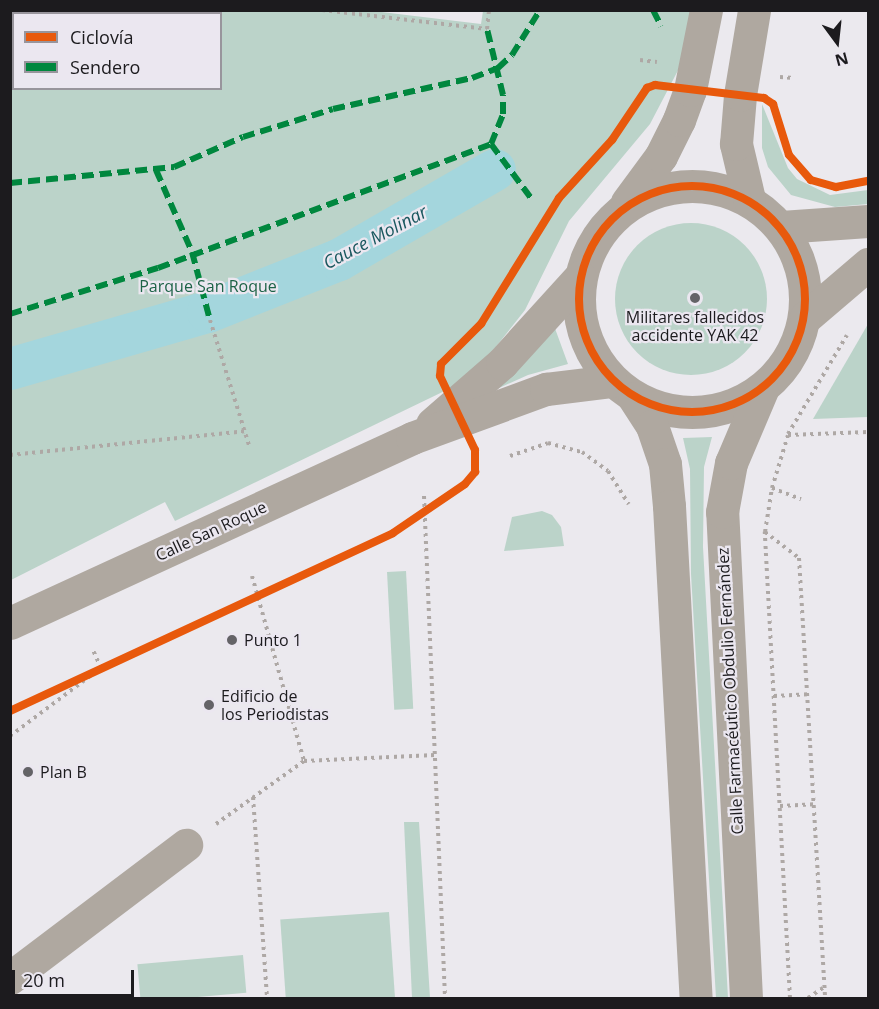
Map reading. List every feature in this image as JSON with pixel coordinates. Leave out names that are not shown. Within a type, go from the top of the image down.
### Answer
[{"type":"street","points":[[696,999],[665,464],[652,426],[589,350],[578,315],[580,277],[595,239],[622,208],[661,156],[679,120],[690,90],[706,10]]},
{"type":"street","points":[[748,199],[736,144],[740,95],[754,10]]},
{"type":"street","points":[[622,208],[662,189],[707,185],[748,199],[781,227],[803,269],[806,317],[791,358],[762,390],[721,410],[676,413],[622,389]]},
{"type":"street","points":[[781,227],[868,221]]},
{"type":"street","points":[[806,317],[868,264]]},
{"type":"street","name":"Calle San Roque","points":[[412,438],[454,407],[502,363],[580,277]]},
{"type":"street","name":"Calle San Roque","points":[[10,623],[412,438],[546,389],[622,389]]},
{"type":"street","name":"Calle Farmacéutico Obdulio Fernández","points":[[746,999],[722,512],[731,463],[762,390]]},
{"type":"street","points":[[10,978],[186,845]]},
{"type":"path","points":[[322,10],[487,29],[489,10]]},
{"type":"path","points":[[210,320],[249,445]]},
{"type":"path","points":[[790,999],[765,531],[772,488],[788,435],[850,328]]},
{"type":"path","points":[[10,455],[244,431]]},
{"type":"path","points":[[788,435],[868,432]]},
{"type":"path","points":[[772,488],[801,499]]},
{"type":"path","points":[[424,496],[428,512],[445,999]]},
{"type":"path","points":[[417,519],[428,512]]},
{"type":"path","points":[[765,531],[799,558],[813,754],[825,999]]},
{"type":"path","points":[[252,576],[304,761]]},
{"type":"path","points":[[247,600],[268,590]]},
{"type":"path","points":[[93,650],[101,668]]},
{"type":"path","points":[[49,693],[112,663]]},
{"type":"path","points":[[10,736],[101,668]]},
{"type":"path","points":[[774,696],[808,694]]},
{"type":"path","points":[[186,845],[304,761],[435,756]]},
{"type":"path","points":[[253,797],[267,999]]},
{"type":"path","points":[[780,806],[814,804]]},
{"type":"path","points":[[808,999],[824,987]]},
{"type":"green space","name":"Parque San Roque","points":[[365,10],[481,24],[483,11],[695,11],[686,55],[650,124],[569,221],[525,310],[495,348],[457,385],[175,521],[165,502],[11,580],[10,11]]},
{"type":"green space","points":[[762,104],[788,168],[797,179],[830,195],[868,190],[868,204],[835,207],[791,195],[768,167],[762,148]]},
{"type":"green space","points":[[691,223],[706,224],[720,229],[745,245],[761,270],[766,284],[766,314],[761,328],[745,353],[720,369],[706,374],[691,375],[676,374],[662,369],[637,353],[621,328],[616,314],[615,299],[616,284],[621,270],[637,245],[662,229],[676,224]]},
{"type":"green space","points":[[553,323],[568,364],[528,375],[488,393]]},
{"type":"green space","points":[[868,324],[868,417],[813,419]]},
{"type":"green space","points":[[712,437],[704,467],[703,547],[728,998],[716,998],[691,574],[690,469],[683,438]]},
{"type":"green space","points":[[542,511],[552,515],[561,527],[564,546],[504,551],[512,517]]},
{"type":"green space","points":[[406,571],[413,709],[394,710],[387,572]]},
{"type":"green space","points":[[404,822],[419,822],[430,998],[412,998]]},
{"type":"green space","points":[[389,912],[395,998],[286,998],[280,920]]},
{"type":"green space","points":[[243,955],[246,993],[188,998],[140,998],[137,964]]},
{"type":"waterway","name":"Cauce Molinar","points":[[10,369],[208,312],[339,260],[495,170]]},
{"type":"marked path","points":[[10,183],[174,167],[243,137],[333,109],[472,78],[498,68],[512,55],[540,10]]},
{"type":"marked path","points":[[653,10],[661,26]]},
{"type":"marked path","points":[[10,314],[158,268],[491,144],[503,114],[503,95],[487,29]]},
{"type":"marked path","points":[[491,144],[531,198]]},
{"type":"marked path","points":[[156,170],[192,252],[210,320]]},
{"type":"cycle path","points":[[10,711],[393,533],[465,484],[475,472],[475,450],[440,376],[441,364],[481,324],[559,198],[612,140],[647,88],[655,85],[764,98],[773,104],[789,155],[811,180],[836,187],[868,181]]},
{"type":"cycle path","points":[[681,186],[703,186],[735,194],[745,199],[764,211],[780,227],[797,256],[803,277],[805,299],[803,321],[797,342],[780,371],[764,387],[735,404],[703,412],[681,412],[649,404],[639,399],[620,387],[604,371],[587,342],[579,310],[579,288],[587,256],[592,246],[604,227],[620,211],[649,194],[681,186]]},
{"type":"place","name":"Militares fallecidos accidente YAK 42","points":[[695,298]]},
{"type":"place","name":"Punto 1","points":[[232,640]]},
{"type":"place","name":"Edificio de los Periodistas","points":[[209,705]]},
{"type":"place","name":"Plan B","points":[[28,772]]}]
